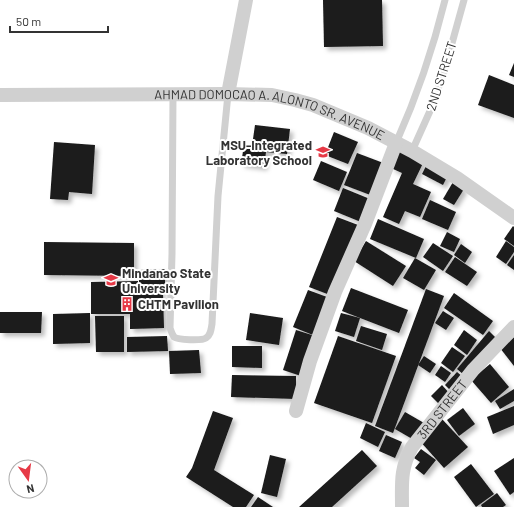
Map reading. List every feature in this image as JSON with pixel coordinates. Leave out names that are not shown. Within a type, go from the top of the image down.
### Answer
[{"type":"street","points":[[228,94],[246,0]]},
{"type":"street","name":"AHMAD DOMOCAO A. ALONTO SR. AVENUE","points":[[0,95],[228,94],[272,96],[301,101],[368,128],[412,151],[457,178],[514,218]]},
{"type":"street","points":[[296,411],[310,361],[335,292],[396,143]]},
{"type":"street","name":"3RD STREET","points":[[402,507],[402,470],[412,448],[473,370],[514,327]]},
{"type":"lane","name":"2ND STREET","points":[[396,143],[427,67],[445,0]]},
{"type":"lane","name":"2ND STREET","points":[[412,151],[430,111],[444,72],[464,0]]},
{"type":"lane","points":[[173,94],[170,328],[174,337],[179,339],[202,340],[207,338],[211,333],[212,324],[218,196],[228,94]]},
{"type":"building","points":[[323,0],[382,0],[383,46],[324,47]]},
{"type":"building","points":[[514,63],[514,77],[509,75]]},
{"type":"building","points":[[489,75],[514,85],[514,118],[478,105]]},
{"type":"building","points":[[255,125],[290,129],[287,154],[266,152],[264,167],[241,164],[244,145],[252,146]]},
{"type":"building","points":[[334,132],[358,142],[348,164],[325,155]]},
{"type":"building","points":[[54,142],[95,145],[92,194],[69,192],[68,200],[50,199]]},
{"type":"building","points":[[399,150],[424,161],[413,184],[431,192],[420,217],[405,211],[399,224],[383,217],[402,173],[391,168]]},
{"type":"building","points":[[357,153],[386,164],[373,196],[344,185]]},
{"type":"building","points":[[321,161],[347,172],[339,191],[313,180]]},
{"type":"building","points":[[427,164],[448,175],[443,185],[422,174]]},
{"type":"building","points":[[453,182],[464,189],[454,205],[443,199]]},
{"type":"building","points":[[343,188],[370,199],[361,222],[334,211]]},
{"type":"building","points":[[430,200],[456,212],[448,230],[422,219]]},
{"type":"building","points":[[337,217],[358,225],[330,295],[309,287]]},
{"type":"building","points":[[378,219],[424,239],[416,258],[370,239]]},
{"type":"building","points":[[513,226],[514,227],[514,246],[504,239]]},
{"type":"building","points":[[447,232],[460,239],[454,252],[440,246]]},
{"type":"building","points":[[366,241],[406,266],[393,286],[354,261]]},
{"type":"building","points":[[506,241],[514,247],[514,252],[506,264],[496,257]]},
{"type":"building","points":[[44,242],[134,243],[134,276],[44,275]]},
{"type":"building","points":[[433,243],[453,256],[443,271],[423,257]]},
{"type":"building","points":[[461,244],[472,252],[465,263],[454,255]]},
{"type":"building","points":[[514,255],[514,270],[507,265]]},
{"type":"building","points":[[455,257],[477,272],[467,286],[445,272]]},
{"type":"building","points":[[415,258],[436,270],[424,290],[403,278]]},
{"type":"building","points":[[165,269],[165,291],[139,292],[139,270]]},
{"type":"building","name":"CHTM Pavilion","points":[[138,281],[138,294],[163,293],[164,328],[130,329],[130,314],[91,314],[91,282]]},
{"type":"building","points":[[351,288],[408,310],[399,333],[342,311]]},
{"type":"building","points":[[426,289],[444,296],[393,433],[375,426]]},
{"type":"building","points":[[308,290],[327,297],[313,335],[293,327]]},
{"type":"building","points":[[454,293],[493,321],[483,335],[444,308]]},
{"type":"building","points":[[443,311],[454,318],[446,330],[435,323]]},
{"type":"building","points":[[0,312],[42,312],[41,333],[0,333]]},
{"type":"building","points":[[90,313],[90,343],[53,344],[53,314]]},
{"type":"building","points":[[250,313],[283,318],[279,345],[246,340]]},
{"type":"building","points":[[341,313],[360,318],[354,337],[335,331]]},
{"type":"building","points":[[95,316],[124,316],[124,352],[96,352]]},
{"type":"building","points":[[361,326],[387,334],[382,350],[356,341]]},
{"type":"building","points":[[296,330],[315,336],[301,376],[283,370]]},
{"type":"building","points":[[464,330],[477,340],[467,355],[454,345]]},
{"type":"building","points":[[489,331],[496,338],[464,375],[457,369]]},
{"type":"building","points":[[167,336],[168,351],[127,352],[127,337]]},
{"type":"building","points":[[338,336],[396,356],[372,423],[314,403]]},
{"type":"building","points":[[514,337],[514,366],[500,348]]},
{"type":"building","points":[[232,346],[262,346],[262,368],[232,367]]},
{"type":"building","points":[[452,347],[465,356],[453,372],[441,363]]},
{"type":"building","points":[[199,350],[201,373],[170,374],[169,351]]},
{"type":"building","points":[[424,356],[436,364],[430,373],[418,365]]},
{"type":"building","points":[[490,364],[509,387],[491,403],[471,380]]},
{"type":"building","points":[[441,366],[451,373],[445,382],[435,375]]},
{"type":"building","points":[[457,372],[463,377],[451,391],[445,385]]},
{"type":"building","points":[[232,375],[296,376],[296,399],[231,397]]},
{"type":"building","points":[[442,385],[450,394],[439,404],[431,396]]},
{"type":"building","points":[[514,389],[514,401],[500,409],[495,401]]},
{"type":"building","points":[[514,406],[514,425],[493,434],[487,417]]},
{"type":"building","points":[[463,408],[475,424],[459,436],[447,420]]},
{"type":"building","points":[[213,411],[233,418],[214,470],[254,495],[246,507],[233,507],[186,477],[192,468]]},
{"type":"building","points":[[405,412],[424,423],[414,440],[395,429]]},
{"type":"building","points":[[442,419],[468,447],[444,468],[419,440]]},
{"type":"building","points":[[366,423],[385,432],[378,447],[360,438]]},
{"type":"building","points":[[386,435],[402,442],[395,458],[379,451]]},
{"type":"building","points":[[421,449],[436,460],[424,475],[415,468],[420,462],[414,458]]},
{"type":"building","points":[[362,450],[377,466],[332,507],[299,507]]},
{"type":"building","points":[[270,455],[286,459],[277,497],[261,493]]},
{"type":"building","points":[[514,458],[514,492],[510,495],[494,471]]},
{"type":"building","points":[[471,464],[494,494],[476,507],[454,477]]},
{"type":"building","points":[[497,493],[506,505],[503,507],[482,507],[481,505]]},
{"type":"building","points":[[258,497],[273,507],[251,507]]},
{"type":"place","name":"MSU-Integrated Laboratory School","points":[[323,152]]},
{"type":"place","name":"Mindanao State University","points":[[111,280]]},
{"type":"place","name":"CHTM Pavilion","points":[[127,304]]}]
